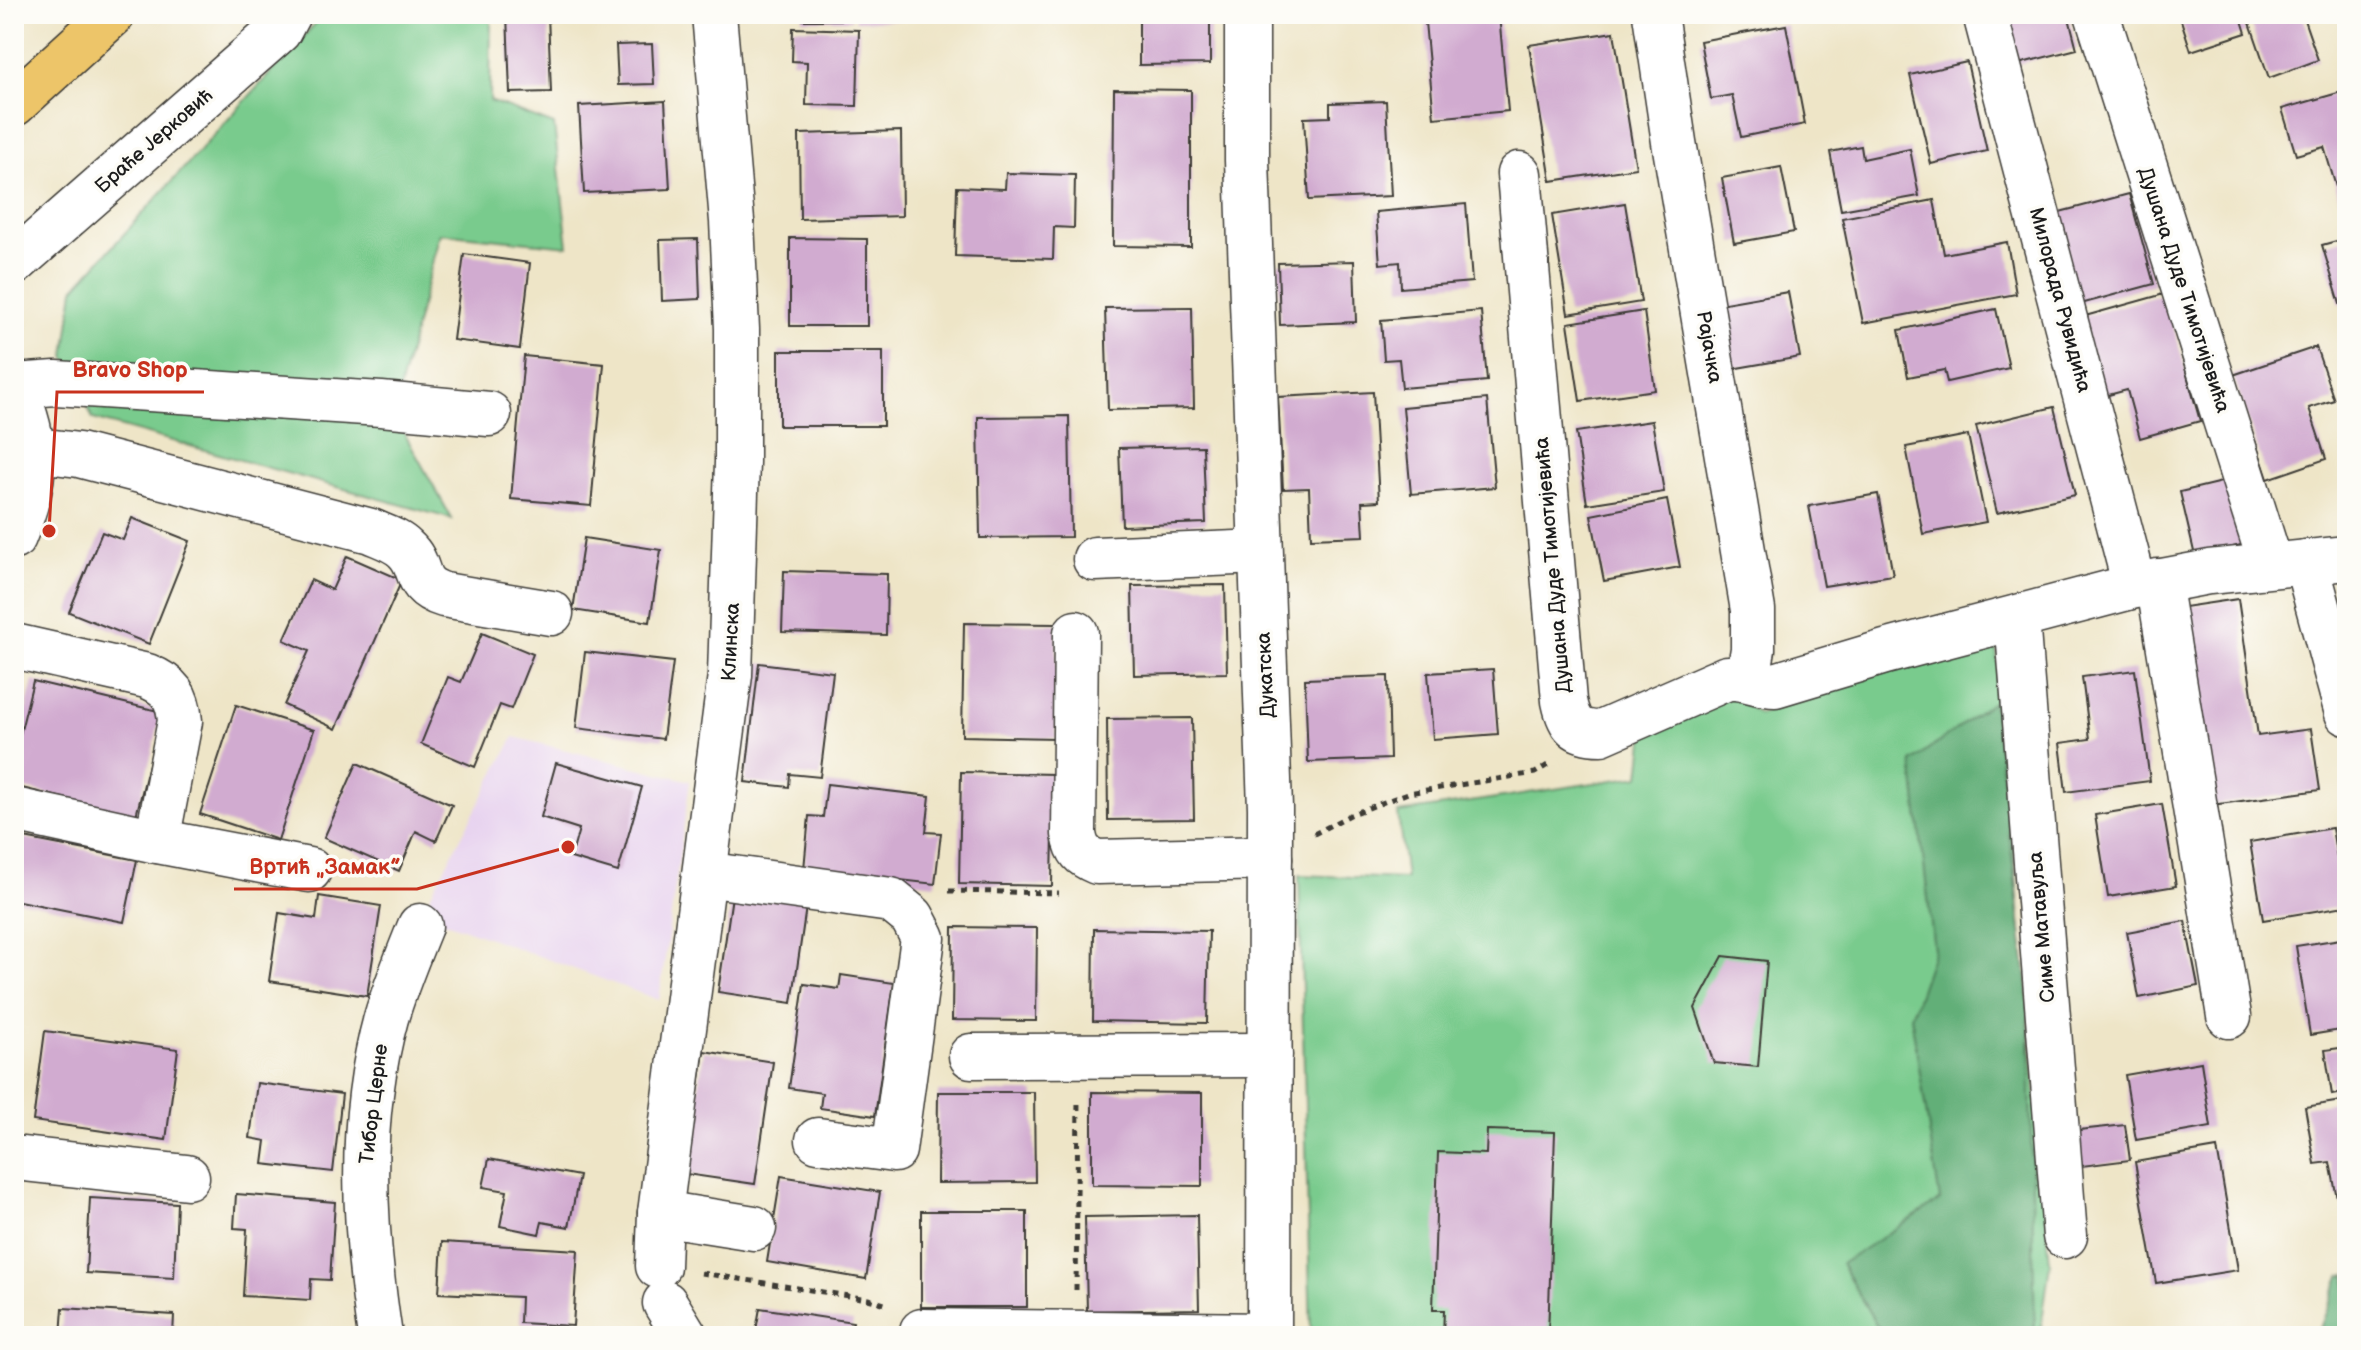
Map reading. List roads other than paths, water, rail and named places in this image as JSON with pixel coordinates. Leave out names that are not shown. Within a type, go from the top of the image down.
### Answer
[{"type":"main road","points":[[14,104],[113,14]]},
{"type":"street","name":"Клинска","points":[[670,1302],[660,1213],[730,675],[737,462],[737,329],[732,221],[714,14]]},
{"type":"street","name":"Дукатска","points":[[1247,14],[1247,160],[1268,729],[1269,1335]]},
{"type":"street","name":"Рајачка","points":[[1655,14],[1753,610],[1753,649],[1748,679]]},
{"type":"street","name":"Милорада Рувидића","points":[[1985,14],[2146,584]]},
{"type":"street","name":"Душана Дуде Тимотијевића","points":[[2097,14],[2308,562],[2347,713]]},
{"type":"street","name":"Браће Јерковић","points":[[14,263],[284,22]]},
{"type":"street","name":"Душана Дуде Тимотијевића","points":[[1519,174],[1567,713],[1575,727],[1588,733],[1601,733],[1727,678],[1748,679]]},
{"type":"street","points":[[14,537],[32,487],[33,453],[14,385],[56,383],[489,414]]},
{"type":"street","points":[[33,453],[79,455],[371,531],[405,548],[423,584],[430,591],[551,613]]},
{"type":"street","points":[[1095,559],[1260,552]]},
{"type":"street","points":[[1748,679],[1775,685],[2146,584],[2209,572],[2308,562]]},
{"type":"street","points":[[2146,584],[2229,1016]]},
{"type":"street","name":"Симе Матавуља","points":[[2017,618],[2065,1236]]},
{"type":"street","points":[[1076,633],[1076,848],[1084,857],[1097,862],[1270,858]]},
{"type":"street","points":[[14,646],[147,676],[164,683],[179,707],[180,721],[157,841]]},
{"type":"street","points":[[14,810],[309,870]]},
{"type":"street","points":[[705,874],[891,900],[912,917],[923,938],[894,1150],[818,1140]]},
{"type":"street","name":"Тибор Церне","points":[[380,1336],[366,1217],[365,1147],[374,1072],[386,1018],[420,926]]},
{"type":"street","points":[[971,1056],[1270,1055]]},
{"type":"street","points":[[14,1158],[187,1177]]},
{"type":"street","points":[[660,1213],[754,1228]]},
{"type":"street","points":[[922,1331],[1269,1335]]},
{"type":"place","name":"Bravo Shop","points":[[49,531]]},
{"type":"place","name":"Вртић „Замак”","points":[[568,847]]}]
